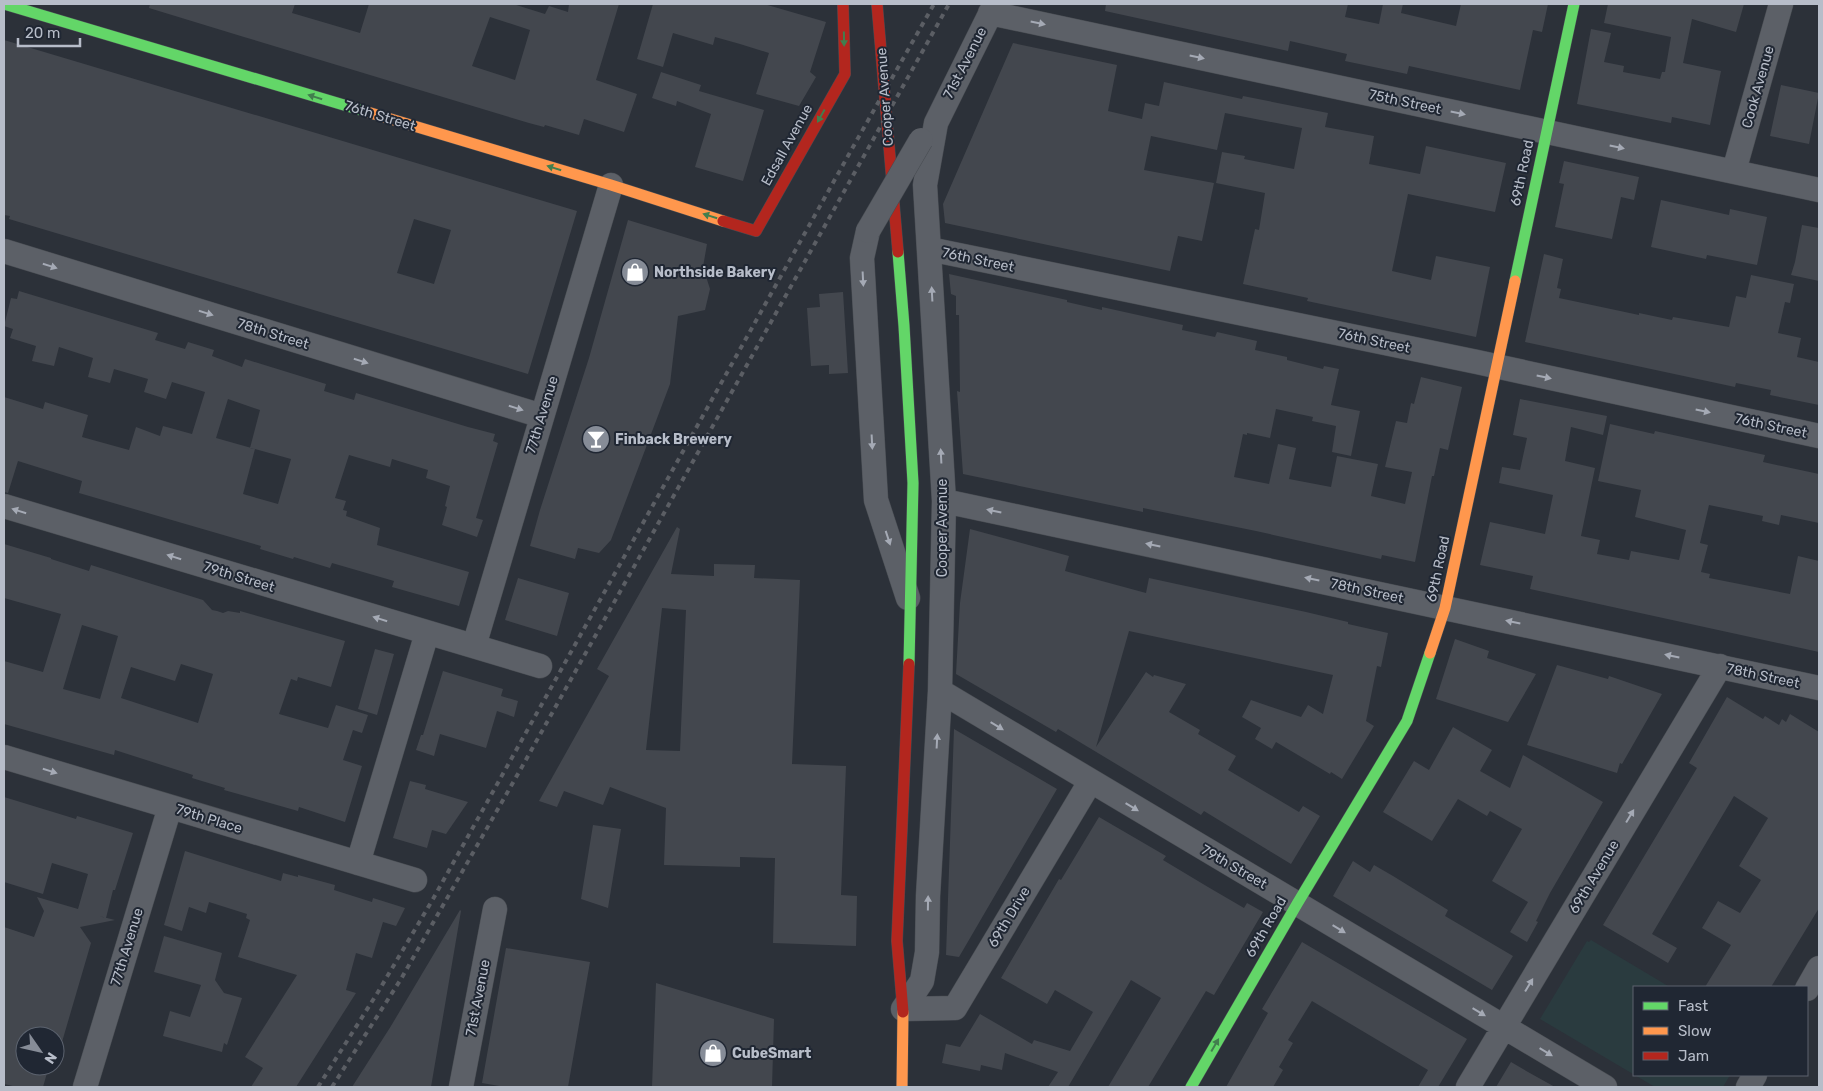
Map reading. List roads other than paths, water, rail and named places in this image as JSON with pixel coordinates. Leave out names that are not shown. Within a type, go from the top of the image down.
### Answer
[{"type":"street","name":"76th Street","points":[[4,4],[611,185],[756,231]]},
{"type":"street","name":"Edsall Avenue","points":[[756,231],[845,74],[843,4]]},
{"type":"street","name":"Cooper Avenue","points":[[877,4],[904,326],[912,473],[911,607],[897,941],[903,1009],[902,1087]]},
{"type":"street","name":"69th Road","points":[[1191,1087],[1297,904],[1407,721],[1445,608],[1574,4]]},
{"type":"street","name":"Cook Avenue","points":[[1734,171],[1782,4]]},
{"type":"street","name":"75th Street","points":[[993,8],[1546,132],[1819,190]]},
{"type":"street","name":"71st Avenue","points":[[928,132],[993,8]]},
{"type":"street","name":"Cooper Avenue","points":[[911,607],[876,500],[862,258],[868,231],[928,132]]},
{"type":"street","name":"Cooper Avenue","points":[[903,1009],[922,981],[927,952],[928,896],[940,691],[944,500],[925,185],[928,132]]},
{"type":"street","name":"77th Avenue","points":[[474,646],[611,185]]},
{"type":"street","name":"76th Street","points":[[929,250],[1496,366],[1819,436]]},
{"type":"street","name":"78th Street","points":[[4,251],[542,416]]},
{"type":"street","name":"78th Street","points":[[944,500],[1819,688]]},
{"type":"street","name":"79th Street","points":[[4,506],[540,666]]},
{"type":"street","points":[[358,863],[427,633]]},
{"type":"street","name":"69th Avenue","points":[[1468,1087],[1720,666]]},
{"type":"street","name":"79th Street","points":[[940,691],[1605,1087]]},
{"type":"street","name":"79th Place","points":[[4,756],[415,880]]},
{"type":"street","name":"69th Drive","points":[[903,1009],[955,1008],[1090,782]]},
{"type":"street","name":"77th Avenue","points":[[85,1087],[170,807]]},
{"type":"street","name":"71st Avenue","points":[[461,1087],[495,909]]},
{"type":"street","points":[[1808,987],[1819,968]]},
{"type":"street","points":[[1748,1087],[1754,1076]]},
{"type":"railway","points":[[318,1087],[378,992],[433,899],[934,4]]},
{"type":"railway","points":[[332,1087],[401,979],[523,765],[949,4]]},
{"type":"place","name":"Northside Bakery","points":[[635,272]]},
{"type":"place","name":"Finback Brewery","points":[[596,439]]},
{"type":"place","name":"CubeSmart","points":[[713,1053]]}]
